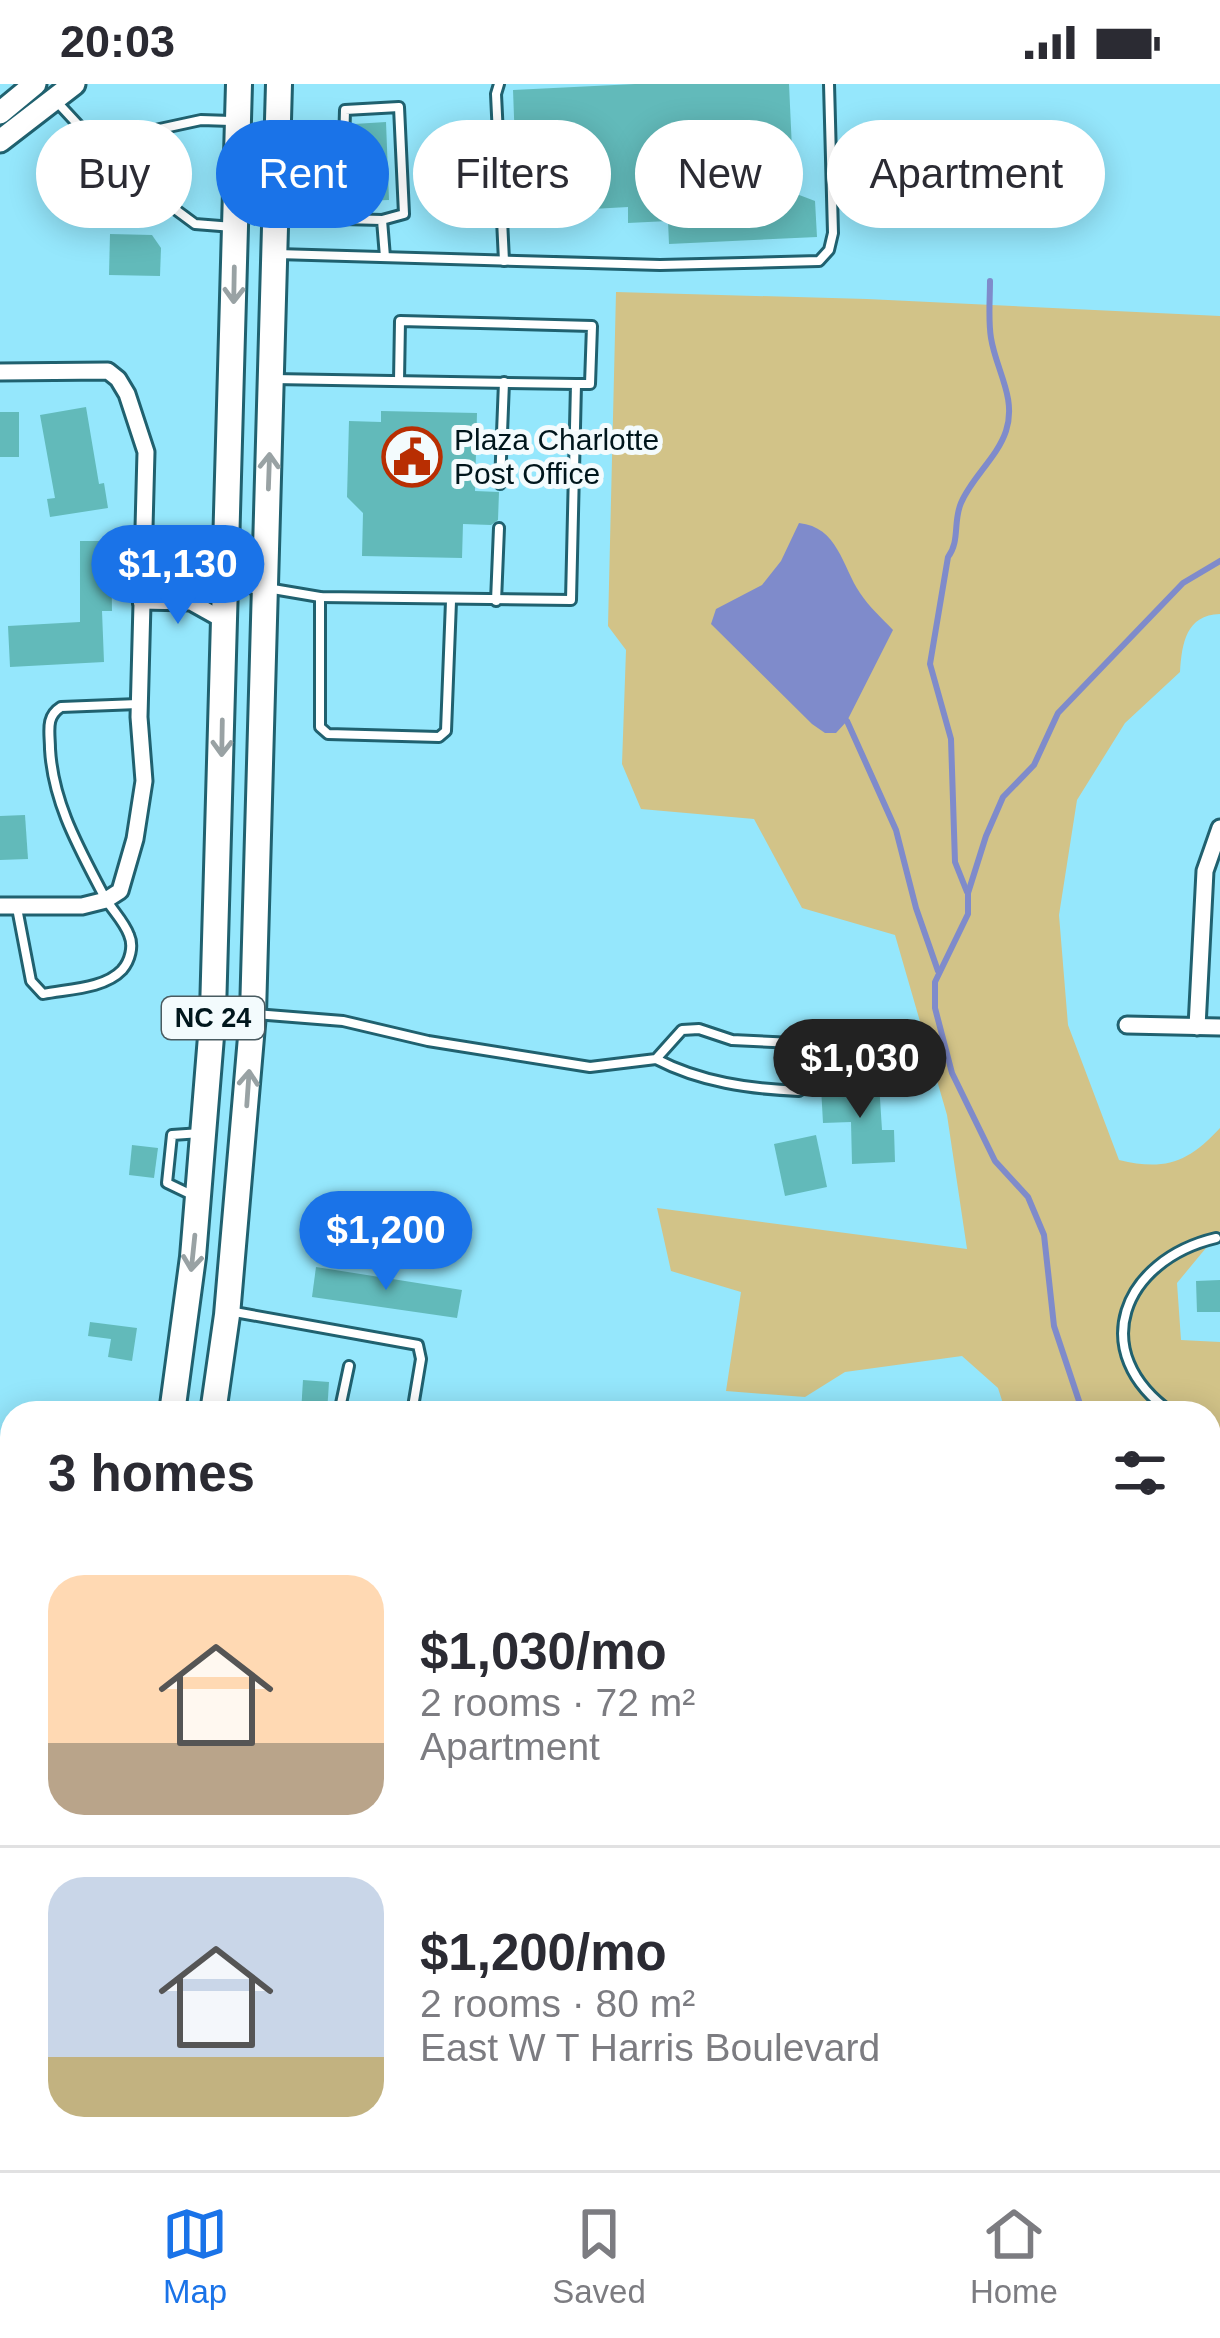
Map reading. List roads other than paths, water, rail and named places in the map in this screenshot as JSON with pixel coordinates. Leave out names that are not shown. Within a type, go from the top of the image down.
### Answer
[{"type":"main road","points":[[0,141],[74,84]]},
{"type":"main road","name":"NC 24","points":[[238,120],[239,84]]},
{"type":"main road","name":"NC 24","points":[[215,1401],[228,1311],[253,1014],[279,84]]},
{"type":"main road","points":[[0,113],[31,85]]},
{"type":"main road","name":"NC 24","points":[[175,1401],[205,1132],[218,916],[236,228]]},
{"type":"street","points":[[0,372],[108,371],[118,379],[136,413],[146,452],[140,704],[144,781],[120,891],[82,906],[8,906]]},
{"type":"street","points":[[141,573],[227,578],[265,588]]},
{"type":"street","points":[[141,601],[191,602],[225,621]]},
{"type":"street","points":[[1197,1027],[1205,871],[1220,828]]},
{"type":"street","points":[[1127,1024],[1220,1027]]},
{"type":"lane","points":[[499,84],[504,261]]},
{"type":"lane","points":[[275,254],[660,265],[819,261],[829,250],[833,233],[829,84]]},
{"type":"lane","points":[[54,99],[73,120]]},
{"type":"lane","points":[[400,107],[404,214],[382,220],[342,219],[346,110],[400,107]]},
{"type":"lane","points":[[383,228],[385,257]]},
{"type":"lane","points":[[272,379],[398,381],[504,382],[590,384],[592,326],[400,321],[398,381]]},
{"type":"lane","points":[[500,484],[504,382]]},
{"type":"lane","points":[[265,588],[320,596],[572,600],[576,384]]},
{"type":"lane","points":[[496,601],[499,528]]},
{"type":"lane","points":[[320,596],[320,727],[328,734],[439,737],[446,730],[451,601]]},
{"type":"lane","points":[[8,906],[32,982],[43,994],[106,982],[124,968],[132,950],[130,935],[106,900],[57,802],[49,721],[61,707],[140,704]]},
{"type":"lane","points":[[253,1014],[343,1021],[590,1066],[656,1059],[688,1076],[756,1089],[799,1091],[807,1084],[806,1053],[794,1043],[732,1040],[699,1029],[682,1030],[656,1059]]},
{"type":"lane","points":[[1154,1401],[1133,1374],[1124,1350],[1122,1320],[1132,1293],[1169,1259],[1192,1244],[1216,1238]]},
{"type":"lane","points":[[228,1311],[418,1345],[421,1359],[414,1401]]},
{"type":"lane","points":[[342,1401],[350,1366]]},
{"type":"water","points":[[799,523],[831,540],[860,593],[893,630],[847,721],[836,733],[825,733],[812,724],[711,624],[716,609],[762,585],[781,561]]},
{"type":"waterway","points":[[967,892],[955,862],[951,739],[930,664],[959,510],[1002,441],[1009,419],[991,338],[990,281]]},
{"type":"waterway","points":[[1079,1401],[1054,1326],[1044,1235],[1028,1197],[995,1161],[952,1073],[935,1008],[935,982],[968,914],[968,893],[1003,797],[1034,765],[1058,713],[1183,583],[1220,561]]},
{"type":"waterway","points":[[847,721],[896,830],[938,971]]},
{"type":"place","name":"Plaza Charlotte Post Office","points":[[412,457]]}]
